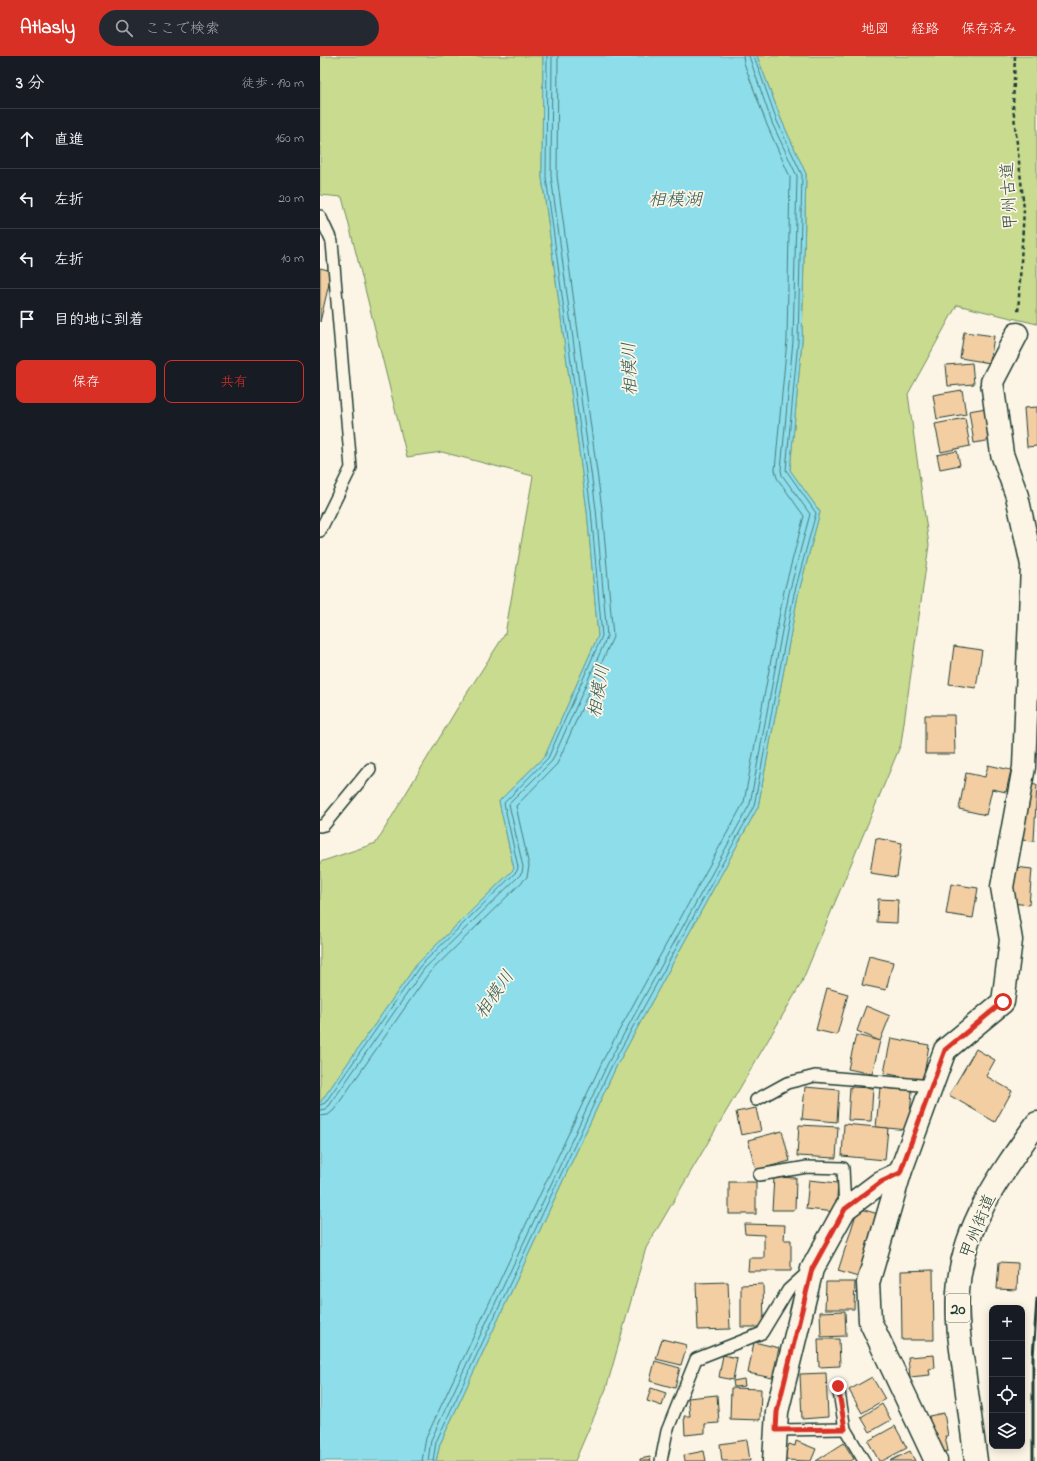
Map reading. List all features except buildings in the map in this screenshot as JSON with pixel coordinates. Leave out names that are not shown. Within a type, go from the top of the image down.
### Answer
[{"type":"main road","points":[[936,1461],[870,1321],[868,1283],[900,1173],[945,1050],[1003,1002],[1011,940],[1002,887],[1024,767],[1032,565],[1017,496],[1002,454],[992,382],[1017,334]]},
{"type":"main road","name":"甲州街道","points":[[976,1461],[958,1324],[958,1291],[962,1263],[970,1234],[984,1202],[1006,1165],[1037,1123]]},
{"type":"main road","points":[[774,1461],[777,1412],[812,1269],[845,1209],[881,1182],[900,1173]]},
{"type":"lane","points":[[320,216],[332,242],[351,468],[320,531]]},
{"type":"lane","points":[[320,826],[324,826],[370,768]]},
{"type":"lane","points":[[756,1100],[787,1083],[815,1076],[932,1086]]},
{"type":"lane","points":[[759,1176],[807,1167],[843,1168],[845,1209]]},
{"type":"lane","points":[[661,1461],[667,1431],[696,1359],[762,1333],[788,1290],[812,1269]]},
{"type":"lane","points":[[838,1386],[845,1429],[864,1461]]},
{"type":"lane","points":[[776,1430],[845,1429]]},
{"type":"path","name":"甲州古道","points":[[1015,56],[1013,106],[1024,209],[1017,334]]},
{"type":"green space","points":[[320,56],[543,56],[542,177],[587,510],[598,636],[545,756],[499,801],[514,869],[417,964],[320,1103],[320,862],[376,843],[458,707],[505,634],[533,476],[442,452],[407,457],[342,197],[320,195]]},
{"type":"green space","points":[[757,56],[1037,56],[1037,324],[957,305],[908,394],[929,545],[901,744],[801,984],[646,1248],[606,1389],[575,1461],[436,1461],[440,1444],[616,1067],[758,807],[798,595],[820,512],[790,470],[802,341],[806,174],[781,119]]},
{"type":"water","name":"相模湖","points":[[543,56],[757,56],[781,119],[806,174],[802,341],[790,470],[820,512],[798,595],[758,807],[616,1067],[440,1444],[436,1461],[320,1461],[320,1103],[417,964],[514,869],[499,801],[545,756],[598,636],[587,510],[542,177]]},
{"type":"railway","points":[[1033,1461],[1033,1357],[1037,1299]]},
{"type":"route","points":[[838,1386],[845,1429],[776,1430],[777,1412],[812,1269],[845,1209],[881,1182],[900,1173],[945,1050],[1003,1002]]},
{"type":"water label","name":"相模川","points":[[629,369]]},
{"type":"water label","name":"相模川","points":[[598,691]]},
{"type":"water label","name":"相模川","points":[[494,994]]}]
